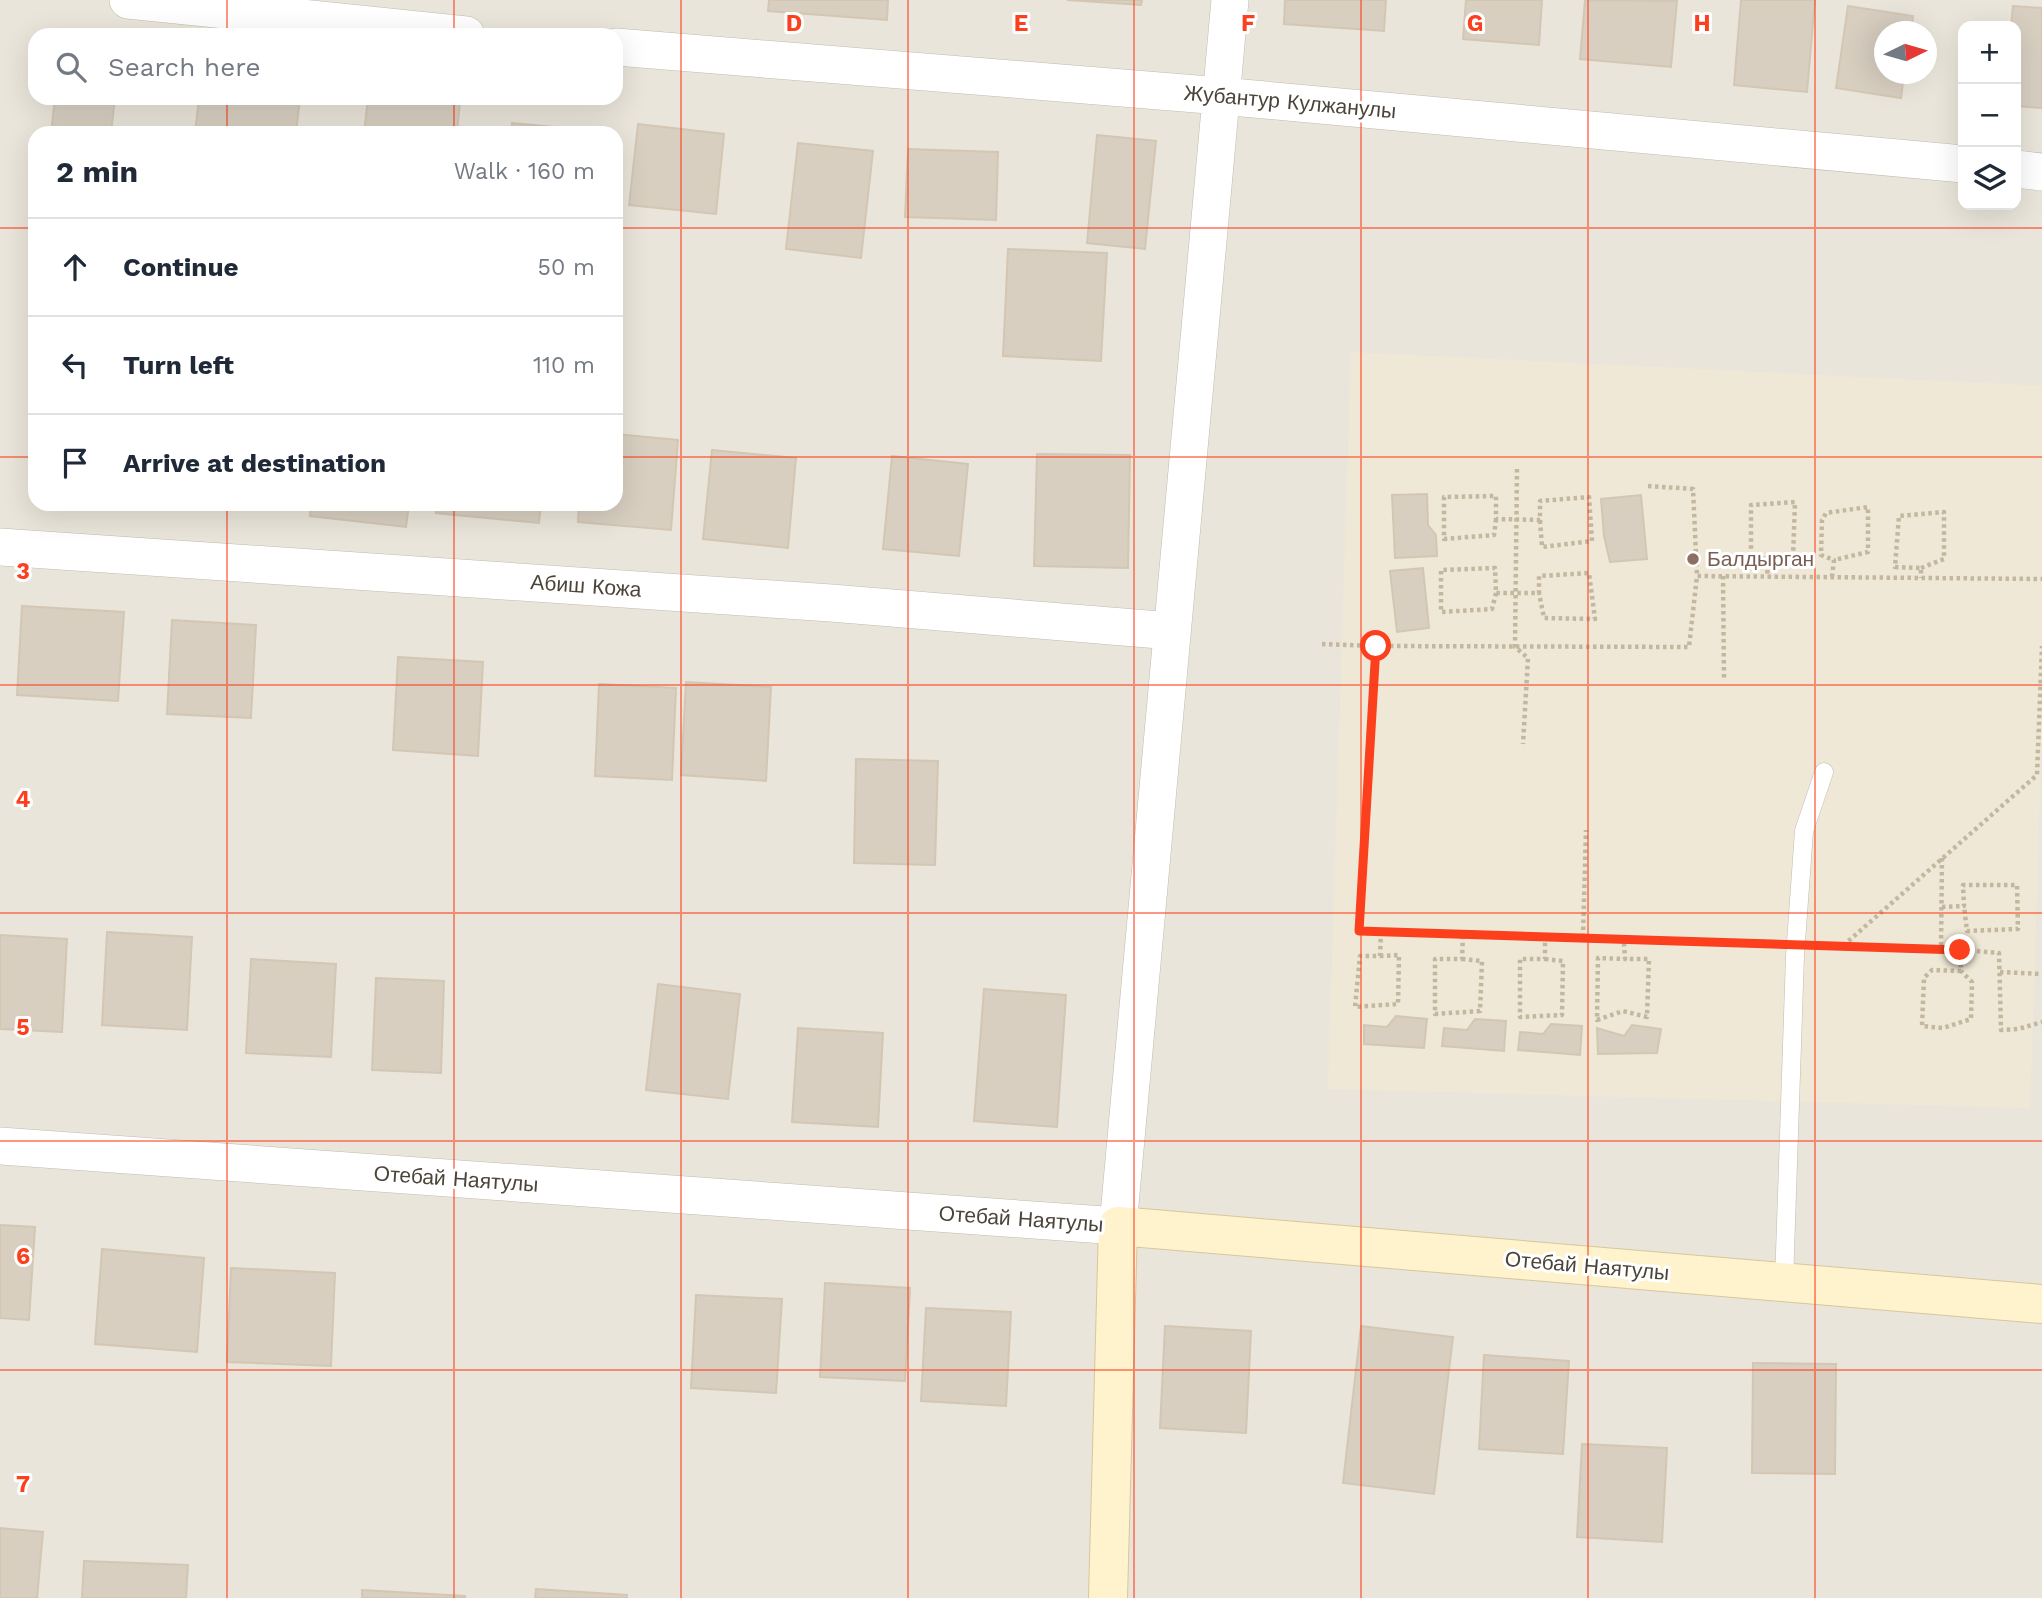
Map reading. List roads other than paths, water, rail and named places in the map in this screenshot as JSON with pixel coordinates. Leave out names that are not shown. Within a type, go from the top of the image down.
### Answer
[{"type":"street","points":[[128,0],[398,28]]},
{"type":"street","points":[[1108,1598],[1118,1226],[1230,0]]},
{"type":"street","name":"Жубантур Кулжанулы","points":[[623,48],[1221,96],[1958,164]]},
{"type":"street","points":[[2021,170],[2042,172]]},
{"type":"street","name":"Абиш Кожа","points":[[0,547],[831,603],[1172,631]]},
{"type":"street","name":"Отебай Наятулы","points":[[0,1146],[1118,1226],[2042,1304]]},
{"type":"lane","points":[[1784,1282],[1796,943],[1804,831],[1824,772]]},
{"type":"place","name":"Балдырган","points":[[1693,559]]}]
